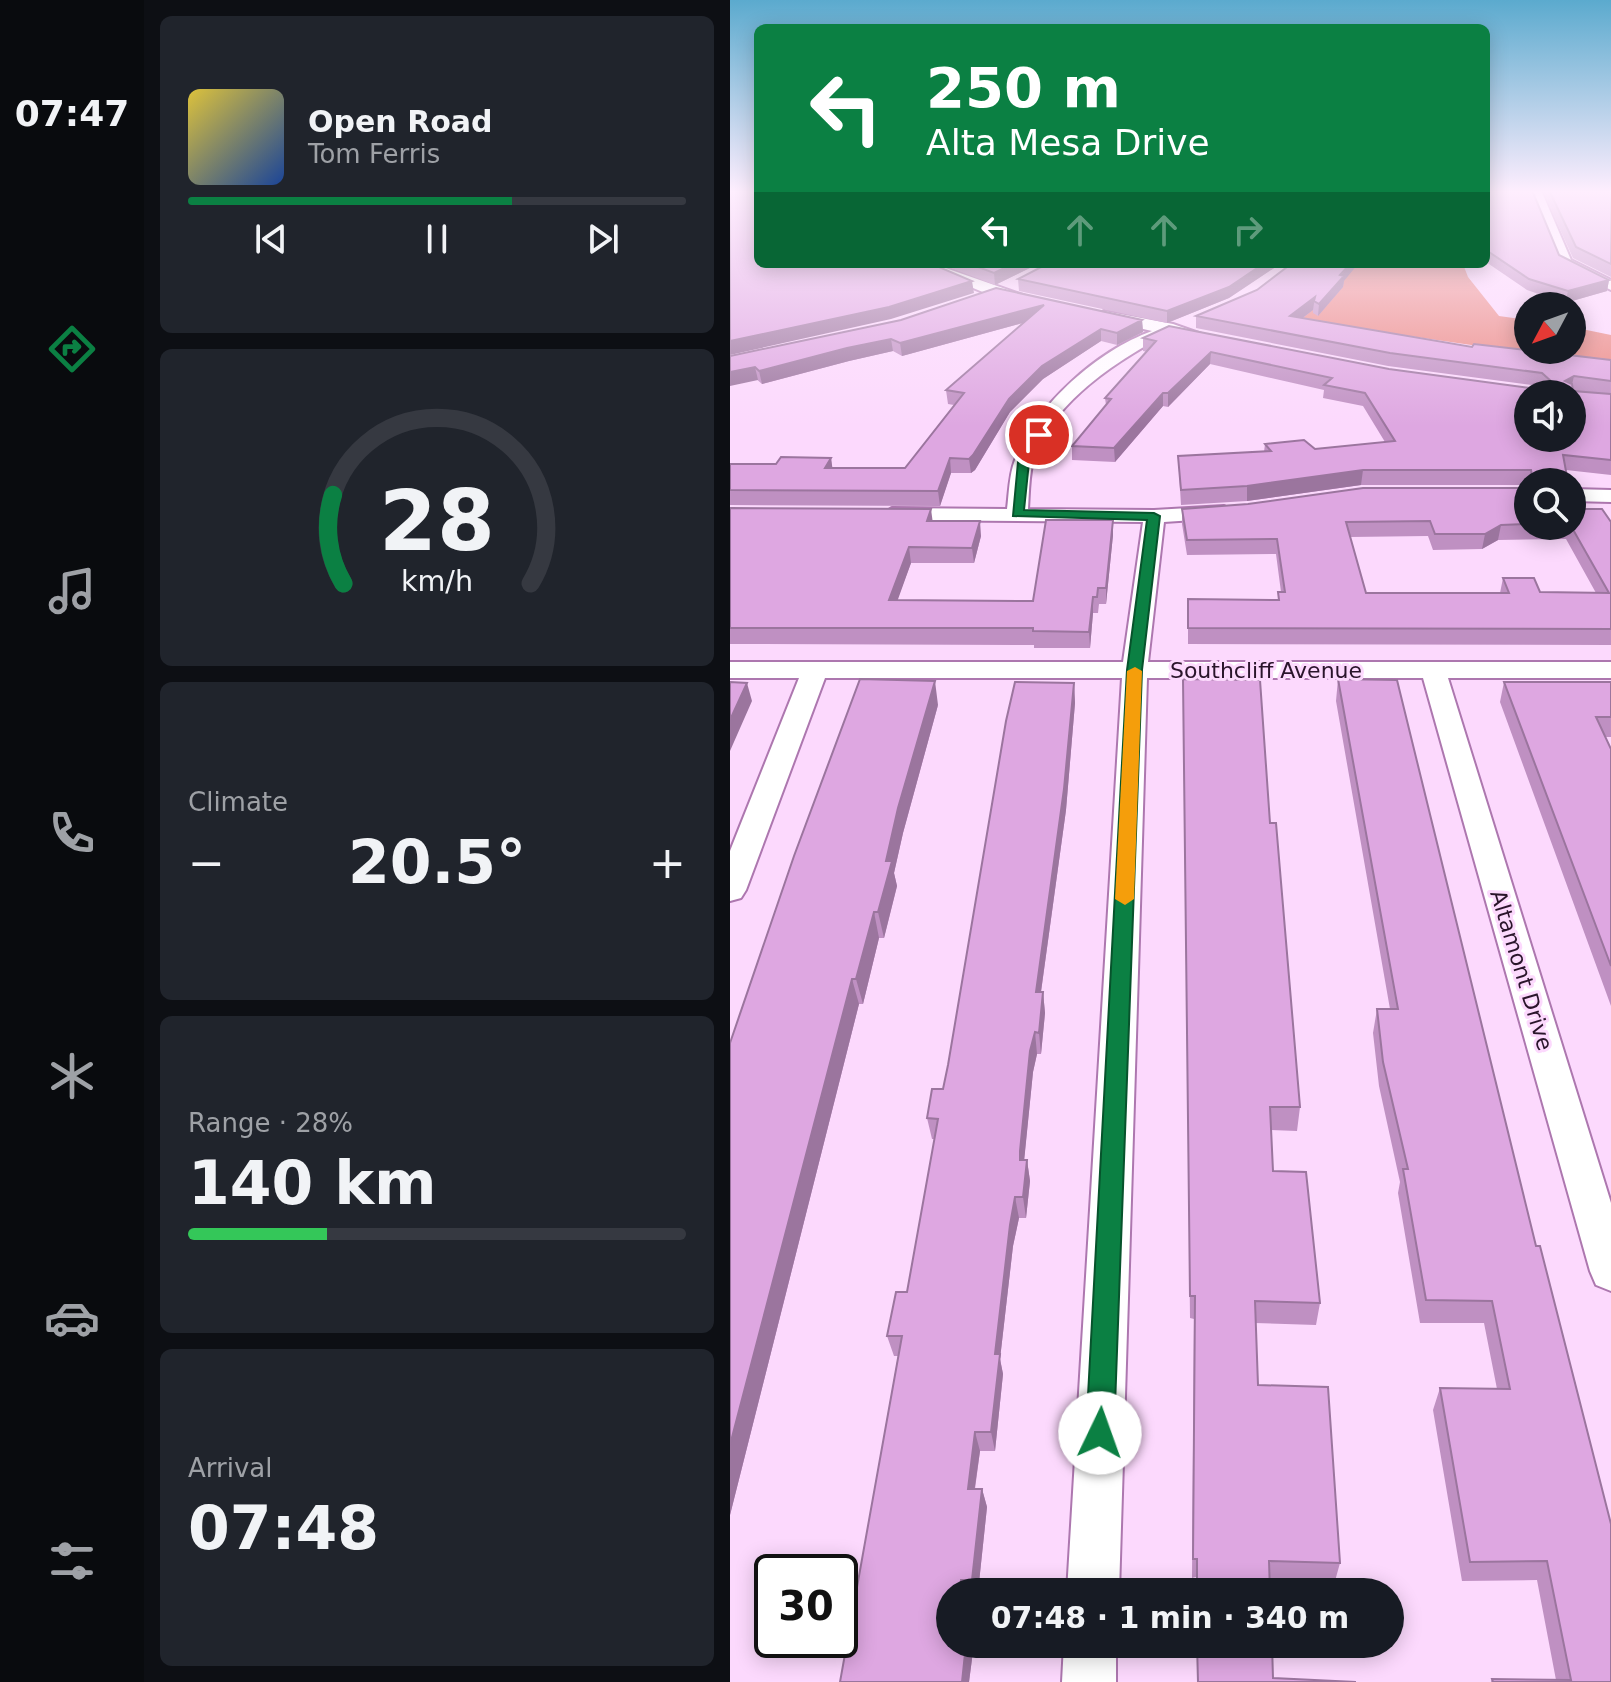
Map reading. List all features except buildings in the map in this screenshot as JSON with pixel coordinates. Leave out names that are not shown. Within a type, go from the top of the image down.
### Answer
[{"type":"street","points":[[934,268],[995,292],[1052,305]]},
{"type":"street","points":[[1577,268],[1611,286]]},
{"type":"street","points":[[971,301],[1021,281]]},
{"type":"street","points":[[1081,311],[1213,339]]},
{"type":"street","points":[[1168,330],[1171,323],[1183,315]]},
{"type":"street","points":[[1017,513],[1024,462],[1055,408],[1108,362],[1168,330],[1204,320]]},
{"type":"street","points":[[1586,495],[1611,496]]},
{"type":"street","points":[[874,514],[1154,516],[1247,510]]},
{"type":"street","points":[[1094,1578],[1135,670],[1154,516]]},
{"type":"street","name":"Southcliff Avenue","points":[[730,670],[1611,670]]},
{"type":"street","points":[[730,890],[815,670]]},
{"type":"street","name":"Altamont Drive","points":[[1433,670],[1611,1271]]},
{"type":"street","points":[[1089,1682],[1090,1658]]},
{"type":"shaded area","points":[[1345,268],[1465,268],[1499,316],[1514,318],[1514,350],[1299,320]]},
{"type":"shaded area","points":[[1586,330],[1611,335],[1611,360],[1586,357]]},
{"type":"slow traffic","points":[[1125,899],[1135,671]]},
{"type":"route","points":[[1039,435],[1024,462],[1017,513],[1154,516],[1135,670],[1100,1433]]}]
